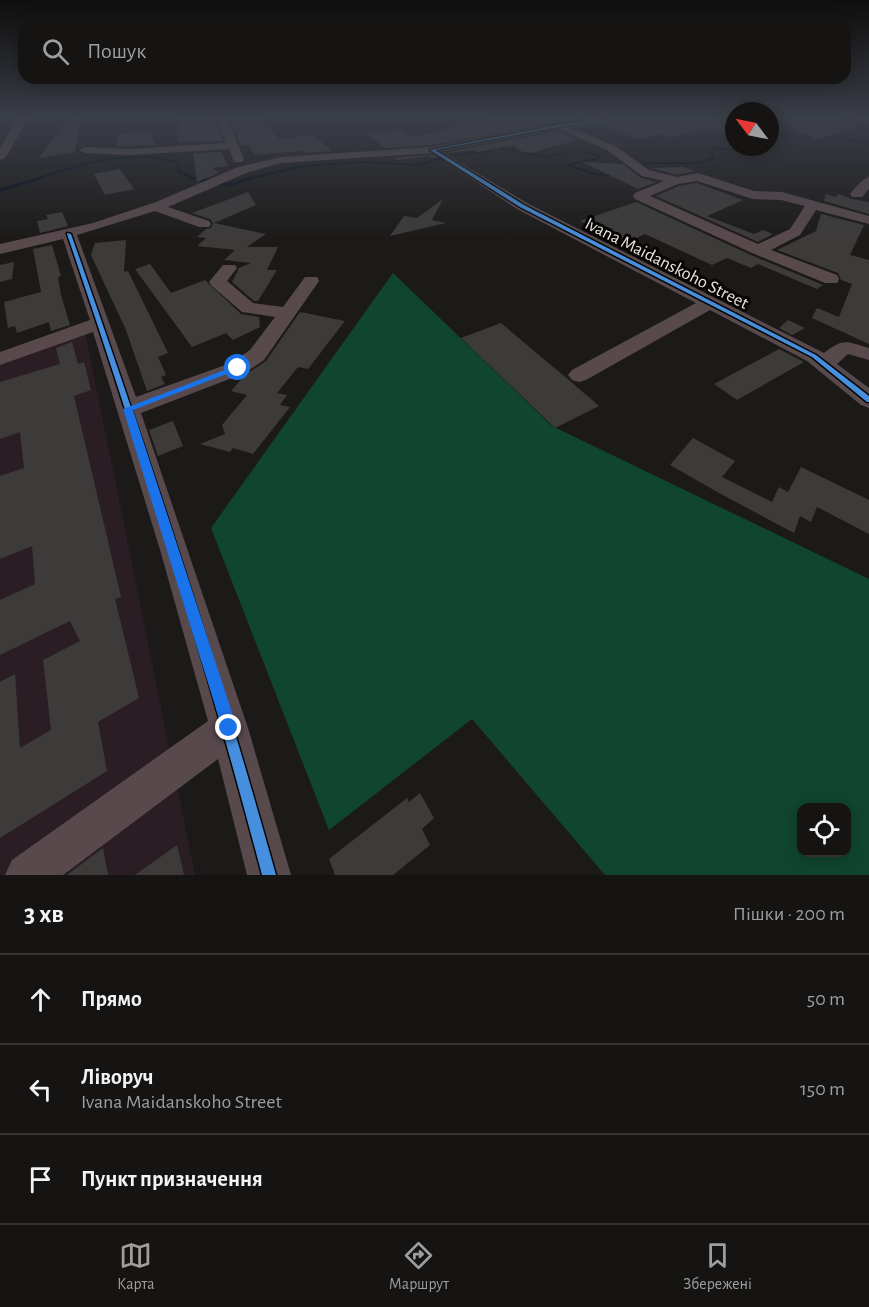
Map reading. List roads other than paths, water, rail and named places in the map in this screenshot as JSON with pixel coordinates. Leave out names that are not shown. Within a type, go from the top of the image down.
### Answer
[{"type":"street","points":[[237,158],[240,165]]},
{"type":"street","points":[[0,249],[69,234],[156,207],[222,180],[240,165],[285,159],[330,158]]},
{"type":"street","name":"Ivana Maidanskoho Street","points":[[446,158],[522,206],[825,363],[869,400]]},
{"type":"street","points":[[625,158],[646,173],[662,175],[676,182]]},
{"type":"street","points":[[831,279],[758,250],[640,196],[654,188],[698,177],[753,195],[781,196],[869,220]]},
{"type":"street","points":[[758,250],[795,232],[813,204]]},
{"type":"street","points":[[156,207],[204,224]]},
{"type":"street","points":[[69,234],[100,322],[229,728],[269,875]]},
{"type":"street","points":[[228,268],[218,282],[248,308],[288,313]]},
{"type":"street","points":[[128,409],[238,368],[257,354],[311,281]]},
{"type":"street","points":[[579,375],[711,302]]},
{"type":"street","points":[[0,358],[100,322]]},
{"type":"street","points":[[825,363],[844,347],[869,354]]},
{"type":"street","points":[[27,875],[229,728]]},
{"type":"waterway","points":[[36,179],[70,168],[125,158]]},
{"type":"waterway","points":[[155,158],[178,163],[179,172],[196,179]]},
{"type":"waterway","points":[[250,178],[303,166],[365,162],[419,165],[441,158]]},
{"type":"waterway","points":[[598,158],[567,165],[595,174],[613,175]]},
{"type":"waterway","points":[[624,171],[645,164],[692,163],[714,158]]},
{"type":"waterway","points":[[0,190],[41,178]]},
{"type":"waterway","points":[[191,178],[196,179]]},
{"type":"waterway","points":[[196,179],[229,185],[250,178]]}]
